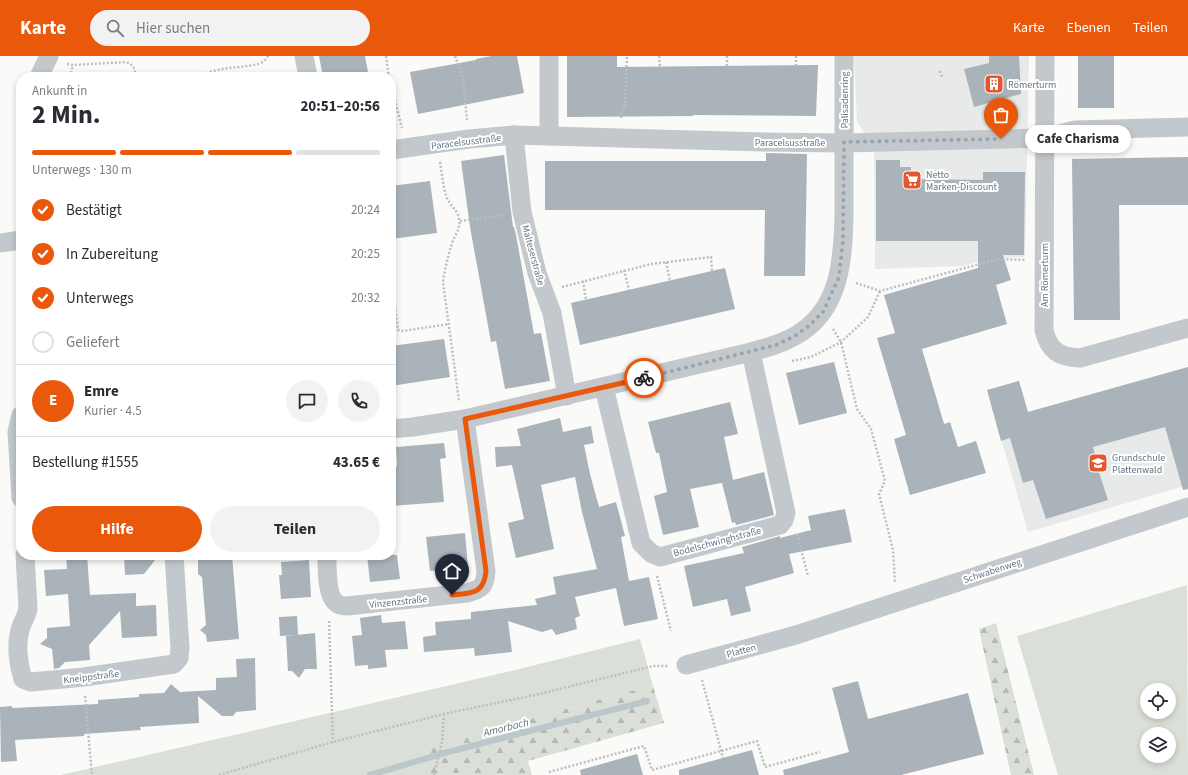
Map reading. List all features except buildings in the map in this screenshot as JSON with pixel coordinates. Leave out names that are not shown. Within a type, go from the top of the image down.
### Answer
[{"type":"street","points":[[304,56],[307,72]]},
{"type":"street","points":[[549,56],[549,136]]},
{"type":"street","name":"Palisadenring","points":[[396,429],[463,419],[751,352],[776,345],[795,336],[810,325],[823,312],[839,277],[843,240],[844,56]]},
{"type":"street","name":"Am Römerturm","points":[[1045,56],[1044,330],[1046,340],[1059,354],[1068,358],[1080,358],[1188,328]]},
{"type":"street","points":[[42,72],[48,57]]},
{"type":"street","name":"Paracelsusstraße","points":[[399,149],[469,139],[514,135],[763,142],[844,142],[1045,138],[1075,130],[1188,127]]},
{"type":"street","name":"Malteserstraße","points":[[514,135],[522,212],[537,273],[552,313],[567,396]]},
{"type":"street","points":[[0,243],[16,241]]},
{"type":"street","points":[[751,352],[786,513],[784,520]]},
{"type":"street","name":"Bodelschwinghstraße","points":[[604,387],[641,543],[651,553],[660,557],[780,525],[784,520]]},
{"type":"street","name":"Vinzenzstraße","points":[[334,601],[338,605],[347,606],[467,593],[477,591],[482,587],[486,580],[486,571],[463,419]]},
{"type":"street","name":"Schwabenweg","points":[[796,635],[1188,507]]},
{"type":"street","name":"Kneippstraße","points":[[25,560],[28,609],[20,629],[18,641],[20,668],[23,679],[31,682],[84,677],[174,664],[179,658],[180,648],[174,560]]},
{"type":"street","points":[[327,560],[330,593],[334,601]]},
{"type":"street","name":"Platten","points":[[692,664],[796,635]]},
{"type":"path","points":[[207,72],[229,67],[260,64],[268,56]]},
{"type":"path","points":[[386,56],[388,72]]},
{"type":"path","points":[[455,56],[463,78],[469,139]]},
{"type":"path","points":[[621,138],[622,111],[626,106],[627,56]]},
{"type":"path","points":[[659,56],[660,66]]},
{"type":"path","points":[[727,56],[727,66]]},
{"type":"path","points":[[796,56],[796,66]]},
{"type":"path","points":[[48,57],[73,65],[126,62],[132,64],[135,72]]},
{"type":"path","points":[[71,72],[73,65]]},
{"type":"path","points":[[940,71],[942,77]]},
{"type":"path","points":[[396,125],[399,149]]},
{"type":"path","points":[[437,144],[446,196],[448,201],[458,212],[460,220],[452,242],[443,282],[463,419]]},
{"type":"path","points":[[460,220],[522,212]]},
{"type":"path","points":[[544,291],[624,270],[666,262],[711,257],[712,271]]},
{"type":"path","points":[[839,277],[880,291],[998,259],[1044,260]]},
{"type":"path","points":[[666,262],[670,281]]},
{"type":"path","points":[[624,270],[629,290]]},
{"type":"path","points":[[583,281],[586,300]]},
{"type":"path","points":[[790,362],[811,357],[840,342],[868,317],[880,291]]},
{"type":"path","points":[[823,312],[840,342],[857,409],[871,429],[885,481],[879,494],[893,550],[896,602]]},
{"type":"path","points":[[396,314],[398,330],[403,331],[449,324]]},
{"type":"path","points":[[784,520],[796,527],[808,576]]},
{"type":"path","points":[[660,557],[655,568],[671,630]]},
{"type":"path","points":[[333,742],[328,626],[334,601]]},
{"type":"path","points":[[219,775],[333,742],[444,714],[535,695],[653,666],[692,664],[722,751],[723,758]]},
{"type":"path","points":[[84,677],[92,775]]},
{"type":"path","points":[[434,775],[437,768],[442,742],[444,714]]},
{"type":"path","points":[[549,772],[644,746],[652,770],[757,741],[765,767],[820,752]]},
{"type":"shaded area","points":[[854,56],[1029,56],[1025,257],[987,258],[964,266],[875,269],[874,147],[857,122]]},
{"type":"shaded area","name":"Grundschule Plattenwald","points":[[1188,367],[1188,485],[1028,532],[987,390],[1019,381],[1028,412]]},
{"type":"green space","points":[[1187,585],[1188,775],[1058,775],[1017,636]]},
{"type":"green space","points":[[996,623],[1034,775],[1011,775],[979,629]]},
{"type":"green space","points":[[640,639],[653,686],[619,694],[426,749],[429,775],[61,775],[511,671]]},
{"type":"green space","points":[[653,686],[664,723],[528,761],[532,775],[429,775],[425,749],[619,694]]},
{"type":"waterway","name":"Amorbach","points":[[370,775],[448,752],[647,701]]},
{"type":"way so far","points":[[644,378],[776,345],[795,336],[810,325],[823,312],[839,277],[844,215],[844,142],[1001,139]]},
{"type":"place","name":"Römerturm","points":[[994,84]]},
{"type":"place","name":"Cafe Charisma","points":[[1001,139]]},
{"type":"place","name":"Netto Marken-Discount","points":[[912,180]]},
{"type":"place","name":"Grundschule Plattenwald","points":[[1098,463]]},
{"type":"route","points":[[452,595],[477,591],[482,587],[486,580],[465,419],[644,378]]}]
